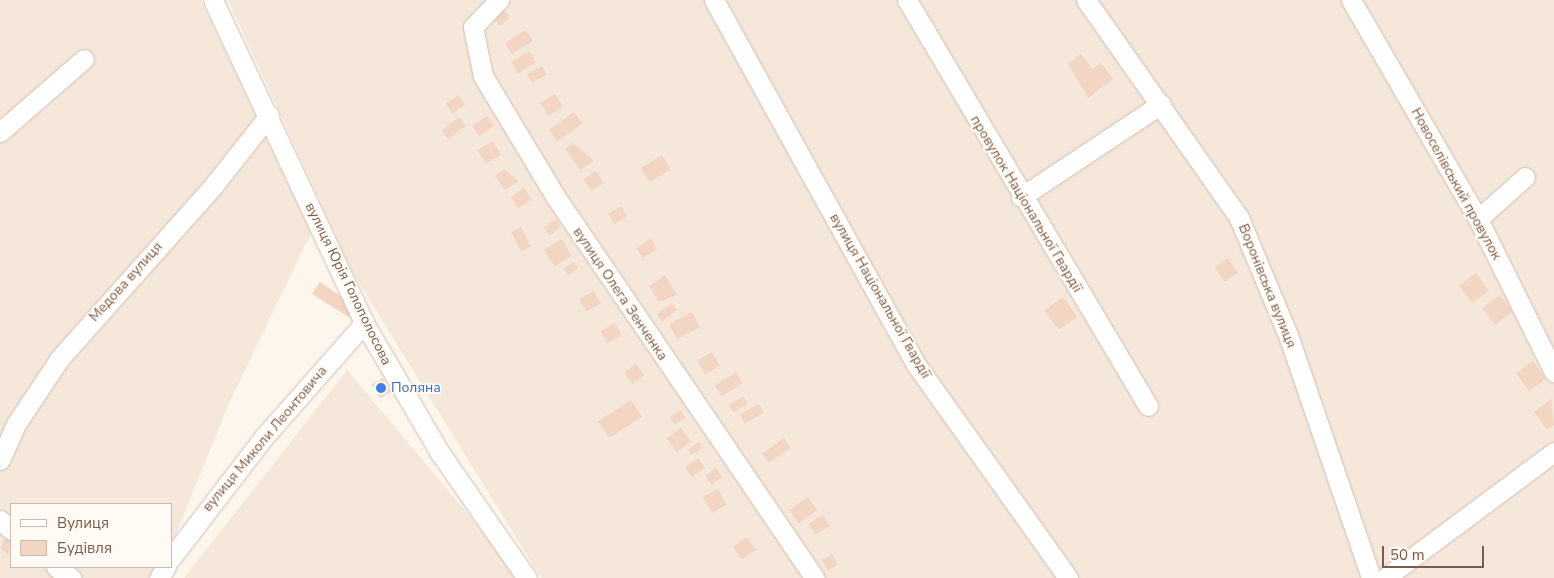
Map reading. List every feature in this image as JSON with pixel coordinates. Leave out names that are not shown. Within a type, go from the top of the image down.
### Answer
[{"type":"street","name":"вулиця Юрія Голополосова","points":[[213,0],[269,115],[364,323],[440,452],[527,578]]},
{"type":"street","name":"вулиця Олега Зенченка","points":[[499,0],[473,28],[483,76],[555,196],[815,578]]},
{"type":"street","name":"вулиця Національної Гвардії","points":[[714,0],[917,366],[1068,578]]},
{"type":"street","name":"провулок Національної Гвардії","points":[[907,0],[1021,197],[1148,406]]},
{"type":"street","name":"Воронівська вулиця","points":[[1086,0],[1161,104],[1239,218],[1264,270],[1371,578]]},
{"type":"street","name":"Новоселівський провулок","points":[[1351,0],[1478,219],[1554,372]]},
{"type":"street","points":[[0,132],[84,59]]},
{"type":"street","points":[[1021,197],[1161,104]]},
{"type":"street","name":"Медова вулиця","points":[[0,460],[16,424],[60,358],[214,186],[269,115]]},
{"type":"street","points":[[1478,219],[1525,176]]},
{"type":"street","name":"вулиця Миколи Леонтовича","points":[[172,557],[264,437],[364,323]]},
{"type":"street","points":[[1385,578],[1554,452]]},
{"type":"street","points":[[0,520],[10,529]]},
{"type":"street","points":[[57,568],[71,578]]},
{"type":"shaded area","points":[[0,0],[201,0],[311,233],[229,403],[172,544],[172,503],[10,503],[10,568],[159,568],[153,578],[0,578]]},
{"type":"shaded area","points":[[228,0],[1554,0],[1554,578],[541,578],[353,273]]},
{"type":"shaded area","points":[[347,370],[497,549],[515,578],[184,578]]},
{"type":"building","points":[[503,9],[510,17],[500,26],[493,18]]},
{"type":"building","points":[[526,30],[533,41],[512,54],[505,43]]},
{"type":"building","points":[[529,51],[536,62],[518,73],[511,62]]},
{"type":"building","points":[[1081,54],[1092,69],[1101,63],[1113,79],[1088,98],[1068,64]]},
{"type":"building","points":[[542,66],[547,75],[532,83],[527,74]]},
{"type":"building","points":[[555,94],[563,107],[549,116],[541,103]]},
{"type":"building","points":[[458,95],[465,105],[453,113],[446,104]]},
{"type":"building","points":[[574,112],[582,123],[557,142],[549,130]]},
{"type":"building","points":[[487,116],[494,126],[479,136],[472,126]]},
{"type":"building","points":[[459,117],[466,126],[448,139],[442,131]]},
{"type":"building","points":[[493,141],[501,155],[485,164],[477,150]]},
{"type":"building","points":[[573,143],[594,161],[580,170],[565,149]]},
{"type":"building","points":[[662,155],[671,170],[649,182],[641,168]]},
{"type":"building","points":[[504,169],[519,181],[505,190],[495,176]]},
{"type":"building","points":[[596,171],[604,183],[591,191],[584,179]]},
{"type":"building","points":[[524,188],[532,200],[519,209],[511,197]]},
{"type":"building","points":[[621,206],[627,216],[614,224],[608,214]]},
{"type":"building","points":[[555,219],[561,227],[550,235],[544,227]]},
{"type":"building","points":[[521,227],[531,247],[521,252],[511,232]]},
{"type":"building","points":[[562,239],[572,256],[554,267],[544,250]]},
{"type":"building","points":[[651,239],[657,249],[643,258],[636,248]]},
{"type":"building","points":[[1228,258],[1238,273],[1225,282],[1215,267]]},
{"type":"building","points":[[574,262],[578,268],[568,275],[564,268]]},
{"type":"building","points":[[1476,273],[1489,291],[1472,303],[1459,285]]},
{"type":"building","points":[[665,275],[677,295],[659,302],[649,286]]},
{"type":"building","points":[[320,282],[346,300],[350,318],[312,294]]},
{"type":"building","points":[[594,291],[601,303],[586,312],[579,300]]},
{"type":"building","points":[[1500,295],[1513,312],[1495,325],[1482,308]]},
{"type":"building","points":[[1063,297],[1077,316],[1058,330],[1044,311]]},
{"type":"building","points":[[672,303],[677,310],[662,321],[657,314]]},
{"type":"building","points":[[692,312],[700,327],[677,339],[669,324]]},
{"type":"building","points":[[615,323],[622,335],[607,344],[600,332]]},
{"type":"building","points":[[712,352],[720,366],[705,374],[697,360]]},
{"type":"building","points":[[1533,361],[1546,379],[1529,391],[1516,373]]},
{"type":"building","points":[[636,364],[644,375],[632,384],[624,373]]},
{"type":"building","points":[[736,372],[743,383],[722,396],[715,385]]},
{"type":"building","name":"Поляна","points":[[383,378],[391,392],[380,398],[372,384]]},
{"type":"building","points":[[743,396],[748,404],[733,413],[729,405]]},
{"type":"building","points":[[1551,399],[1554,425],[1547,430],[1534,412]]},
{"type":"building","points":[[631,400],[642,417],[609,438],[598,421]]},
{"type":"building","points":[[759,404],[764,413],[745,423],[740,415]]},
{"type":"building","points":[[681,410],[686,418],[675,425],[670,417]]},
{"type":"building","points":[[681,428],[691,442],[676,452],[666,439]]},
{"type":"building","points":[[784,438],[791,448],[769,463],[762,453]]},
{"type":"building","points":[[699,442],[703,448],[692,455],[688,449]]},
{"type":"building","points":[[698,458],[705,468],[692,477],[685,467]]},
{"type":"building","points":[[716,468],[722,477],[711,484],[705,475]]},
{"type":"building","points":[[718,489],[727,505],[712,513],[703,497]]},
{"type":"building","points":[[808,497],[817,510],[798,523],[789,510]]},
{"type":"building","points":[[823,515],[830,526],[815,535],[809,524]]},
{"type":"building","points":[[7,535],[10,537],[8,555],[0,548]]},
{"type":"building","points":[[747,537],[756,550],[742,560],[733,547]]},
{"type":"building","points":[[832,554],[838,564],[828,570],[822,560]]},
{"type":"place","name":"Поляна","points":[[381,388]]}]
